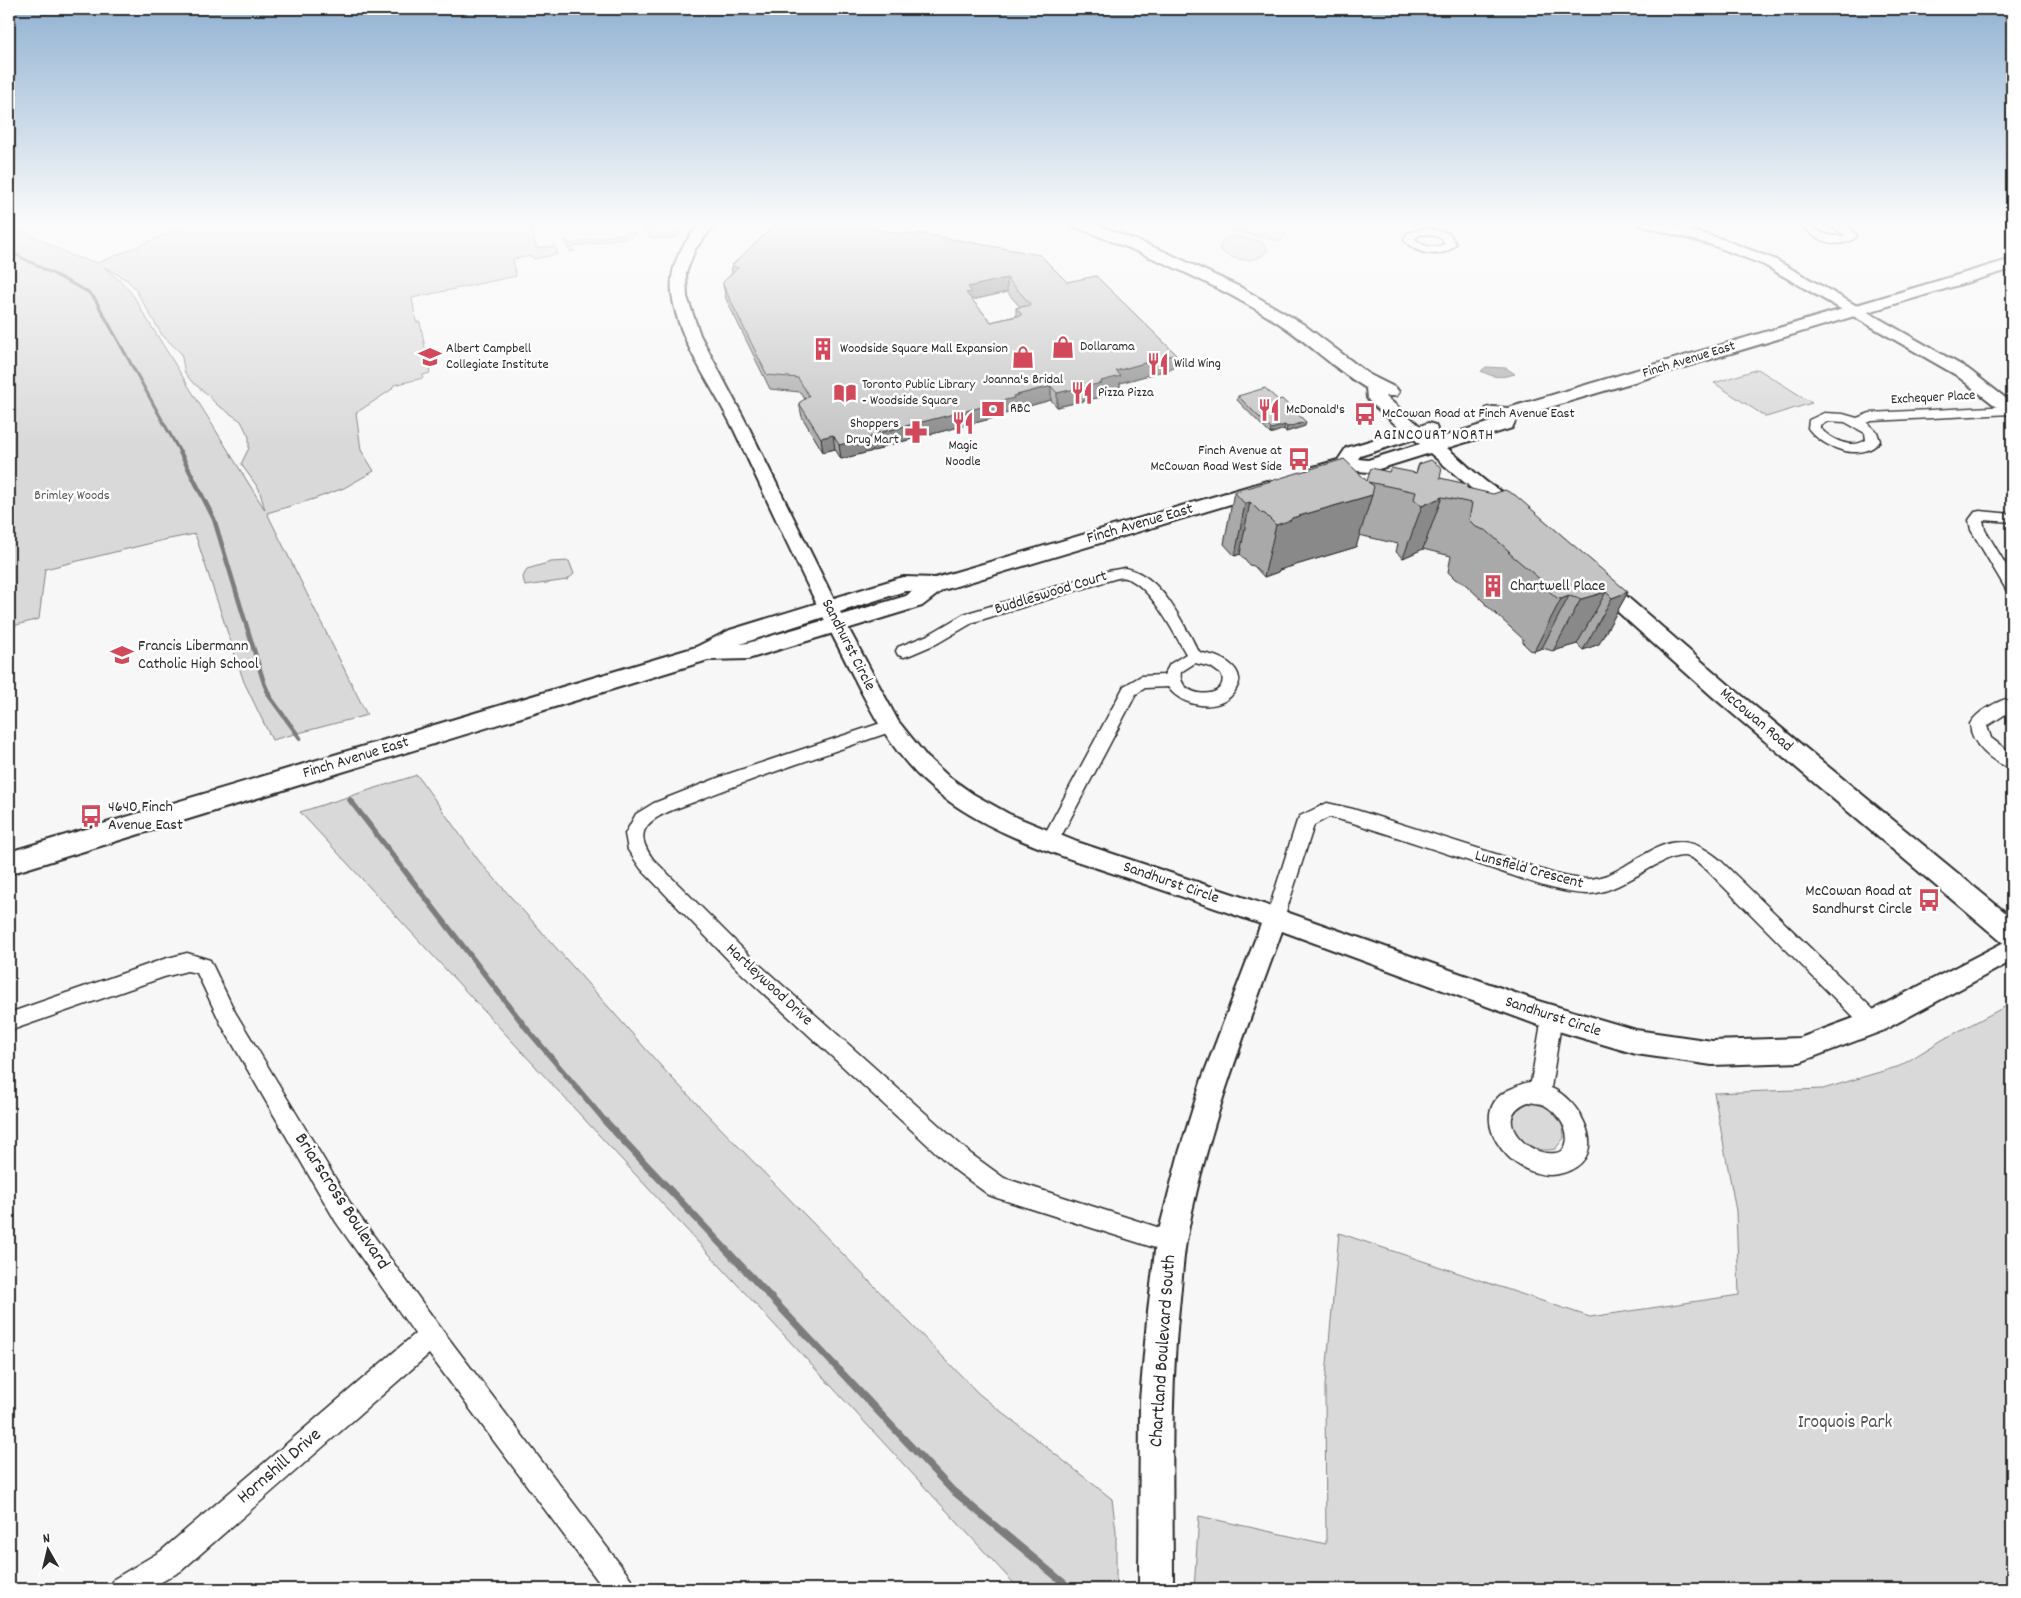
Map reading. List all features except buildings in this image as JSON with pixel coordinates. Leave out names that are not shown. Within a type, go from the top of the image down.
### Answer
[{"type":"main road","points":[[1247,297],[1305,333],[1374,387],[1376,398],[1433,437],[1485,490],[1504,500],[1534,526]]},
{"type":"main road","name":"Finch Avenue East","points":[[9,862],[704,653],[748,651],[832,615],[914,601],[935,585],[1292,479],[1345,464],[1369,466],[1433,437],[1505,424],[1509,414],[1902,297]]},
{"type":"main road","name":"McCowan Road","points":[[1578,565],[1720,691],[2012,934]]},
{"type":"street","name":"Sandhurst Circle","points":[[680,297],[700,350],[832,615],[890,726],[919,763],[941,783],[965,800],[1001,820],[1050,841],[1275,918],[1552,1017],[1636,1042],[1712,1053],[1800,1050],[1873,1023],[2012,949]]},
{"type":"street","points":[[1832,297],[1962,372],[2012,411]]},
{"type":"street","name":"Exchequer Place","points":[[1858,422],[1870,417],[2012,411]]},
{"type":"street","points":[[2012,518],[1980,515],[1976,520],[1978,530],[2012,587]]},
{"type":"street","name":"Buddleswood Court","points":[[904,651],[933,639],[969,618],[1113,574],[1123,573],[1132,574],[1148,584],[1195,657]]},
{"type":"street","points":[[1195,657],[1211,659],[1224,666],[1230,677],[1230,684],[1227,690],[1220,695],[1202,699],[1184,693],[1173,681],[1172,674],[1179,663],[1195,657]]},
{"type":"street","points":[[1050,841],[1130,690],[1141,682],[1173,681]]},
{"type":"street","points":[[2012,703],[1978,724],[1978,732],[1986,745],[2012,762]]},
{"type":"street","name":"Hartleywood Drive","points":[[890,726],[734,779],[660,808],[642,819],[634,834],[637,850],[661,880],[745,964],[963,1162],[997,1187],[1019,1196],[1171,1242]]},
{"type":"street","name":"Lunsfield Crescent","points":[[1275,918],[1306,821],[1326,810],[1353,816],[1529,873],[1578,886],[1597,886],[1616,880],[1671,849],[1695,850],[1714,864],[1873,1023]]},
{"type":"street","name":"Chartland Boulevard South","points":[[1156,1589],[1156,1400],[1162,1320],[1171,1242],[1192,1153],[1215,1079],[1275,918]]},
{"type":"street","name":"Briarscross Boulevard","points":[[9,1022],[164,968],[187,962],[202,966],[228,1018],[344,1214],[431,1336],[619,1588]]},
{"type":"street","points":[[1540,1093],[1552,1017]]},
{"type":"street","name":"Hornshill Drive","points":[[124,1589],[171,1561],[431,1336]]},
{"type":"green space","name":"Brimley Woods","points":[[9,297],[134,297],[265,510],[259,489],[241,464],[249,448],[249,437],[241,421],[216,404],[192,382],[185,373],[181,353],[162,335],[140,297],[419,297],[412,298],[416,322],[420,322],[430,373],[423,375],[423,378],[394,385],[391,390],[356,413],[361,450],[374,471],[344,488],[267,513],[367,715],[272,740],[244,682],[195,534],[45,569],[39,619],[9,627]]},
{"type":"green space","points":[[1758,369],[1812,403],[1766,417],[1714,383]]},
{"type":"green space","points":[[569,561],[574,574],[567,580],[525,586],[523,577],[527,569],[551,562]]},
{"type":"green space","points":[[417,775],[479,861],[668,1074],[979,1394],[1112,1499],[1116,1531],[1116,1589],[1019,1589],[300,812]]},
{"type":"green space","name":"Iroquois Park","points":[[2012,1003],[2012,1589],[1194,1589],[1199,1516],[1326,1544],[1325,1386],[1339,1233],[1590,1317],[1739,1295],[1736,1211],[1714,1093],[1823,1089],[1900,1066],[1942,1040]]},
{"type":"green space","points":[[1532,1101],[1550,1109],[1562,1124],[1564,1138],[1555,1149],[1541,1150],[1529,1146],[1520,1139],[1514,1130],[1511,1120],[1513,1111],[1519,1105]]},
{"type":"shaded area","points":[[1486,367],[1506,368],[1515,374],[1502,377],[1494,376],[1481,371]]},
{"type":"waterway","points":[[93,297],[181,454]]},
{"type":"waterway","points":[[180,452],[214,519],[264,683],[270,697],[300,738]]},
{"type":"waterway","points":[[350,800],[527,1029],[606,1122]]},
{"type":"waterway","points":[[605,1121],[952,1490],[1071,1589]]},
{"type":"place","name":"Dollarama","points":[[1063,347]]},
{"type":"place","name":"Woodside Square Mall Expansion","points":[[823,349]]},
{"type":"place","name":"Albert Campbell Collegiate Institute","points":[[430,357]]},
{"type":"place","name":"Joanna's Bridal","points":[[1023,357]]},
{"type":"place","name":"Wild Wing","points":[[1158,364]]},
{"type":"place","name":"Toronto Public Library - Woodside Square","points":[[845,393]]},
{"type":"place","name":"Pizza Pizza","points":[[1082,393]]},
{"type":"place","name":"RBC","points":[[993,409]]},
{"type":"place","name":"McDonald's","points":[[1269,410]]},
{"type":"place","name":"McCowan Road at Finch Avenue East","points":[[1365,414]]},
{"type":"place","name":"Magic Noodle","points":[[963,423]]},
{"type":"place","name":"Shoppers Drug Mart","points":[[916,432]]},
{"type":"place","name":"Finch Avenue at McCowan Road West Side","points":[[1299,459]]},
{"type":"place","name":"Chartwell Place","points":[[1493,586]]},
{"type":"place","name":"Francis Libermann Catholic High School","points":[[122,655]]},
{"type":"place","name":"4640 Finch Avenue East","points":[[91,816]]},
{"type":"place","name":"McCowan Road at Sandhurst Circle","points":[[1929,900]]},
{"type":"district","name":"AGINCOURT NORTH","points":[[1434,436]]}]
